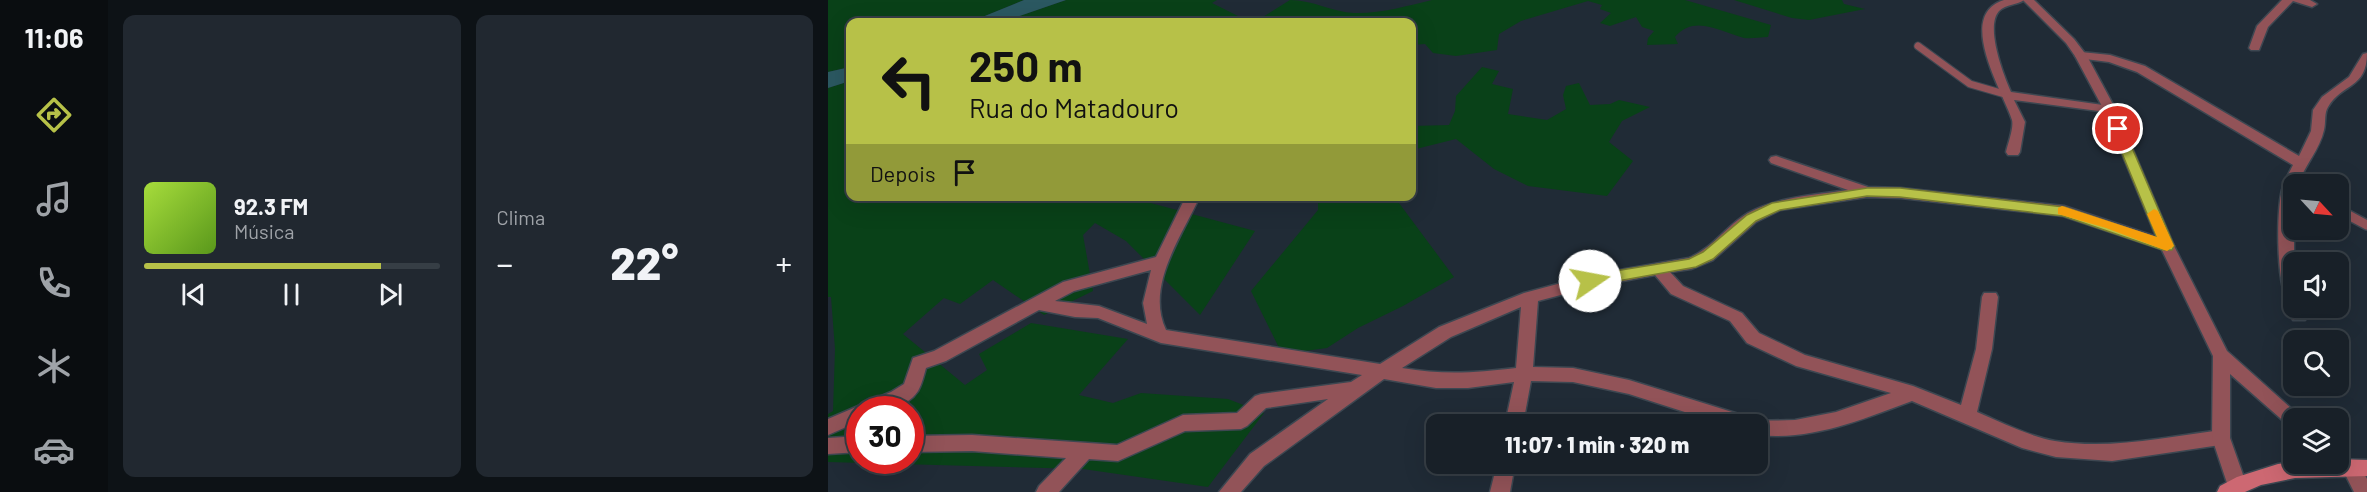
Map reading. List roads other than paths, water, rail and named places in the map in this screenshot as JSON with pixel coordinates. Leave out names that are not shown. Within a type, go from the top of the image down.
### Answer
[{"type":"main road","points":[[2232,489],[2264,475],[2297,468],[2352,465]]},
{"type":"street","points":[[2013,152],[2019,123],[2011,110],[2008,95],[1990,56],[1989,22],[1993,11],[2000,5],[2019,0]]},
{"type":"street","points":[[2028,0],[2070,40],[2081,56],[2110,110],[2167,246],[2221,356],[2283,410]]},
{"type":"street","points":[[2255,48],[2263,26],[2288,0]]},
{"type":"street","points":[[2298,0],[2312,4]]},
{"type":"street","points":[[2081,56],[2110,59],[2141,69],[2300,163]]},
{"type":"street","points":[[2297,174],[2300,163],[2322,125],[2319,110],[2326,100],[2354,79],[2367,57]]},
{"type":"street","points":[[2008,95],[2110,110]]},
{"type":"street","points":[[1776,160],[1867,192]]},
{"type":"street","points":[[1228,492],[1257,460],[1313,422],[1354,389],[1444,332],[1530,297],[1590,281],[1691,263],[1708,256],[1751,218],[1777,206],[1867,192],[1900,193],[2064,211],[2167,246]]},
{"type":"street","points":[[1161,336],[1151,316],[1159,262],[1190,201]]},
{"type":"street","points":[[899,396],[911,388],[919,363],[940,356],[1069,286],[1159,262]]},
{"type":"street","points":[[1659,270],[1677,290],[1736,317],[1754,338],[1802,361],[1833,368],[1913,393],[2028,442],[2056,449],[2112,453],[2221,438]]},
{"type":"street","points":[[1516,414],[1524,374],[1530,297]]},
{"type":"street","points":[[1967,417],[1984,349],[1990,297]]},
{"type":"street","points":[[1037,303],[1075,311],[1099,312],[1161,336],[1436,381],[1468,381],[1524,374],[1573,375],[1629,387],[1714,414]]},
{"type":"street","points":[[2221,356],[2221,438],[2232,489]]},
{"type":"street","points":[[924,444],[972,443],[1084,452],[1127,450],[1166,429],[1193,421],[1241,421],[1261,401],[1310,397],[1354,389]]},
{"type":"street","points":[[1768,430],[1774,431],[1801,427],[1913,393]]},
{"type":"street","points":[[828,427],[846,419]]},
{"type":"street","points":[[828,447],[846,445]]},
{"type":"street","points":[[1046,492],[1084,452]]},
{"type":"street","points":[[2352,465],[2364,492]]},
{"type":"street","points":[[1500,492],[1504,474]]},
{"type":"lane","points":[[1918,46],[1970,84],[2008,95]]},
{"type":"lane","points":[[2349,216],[2367,225]]},
{"type":"water","points":[[1024,0],[1066,0],[1014,18],[980,18]]},
{"type":"water","points":[[846,68],[846,82],[828,88],[828,72]]}]
